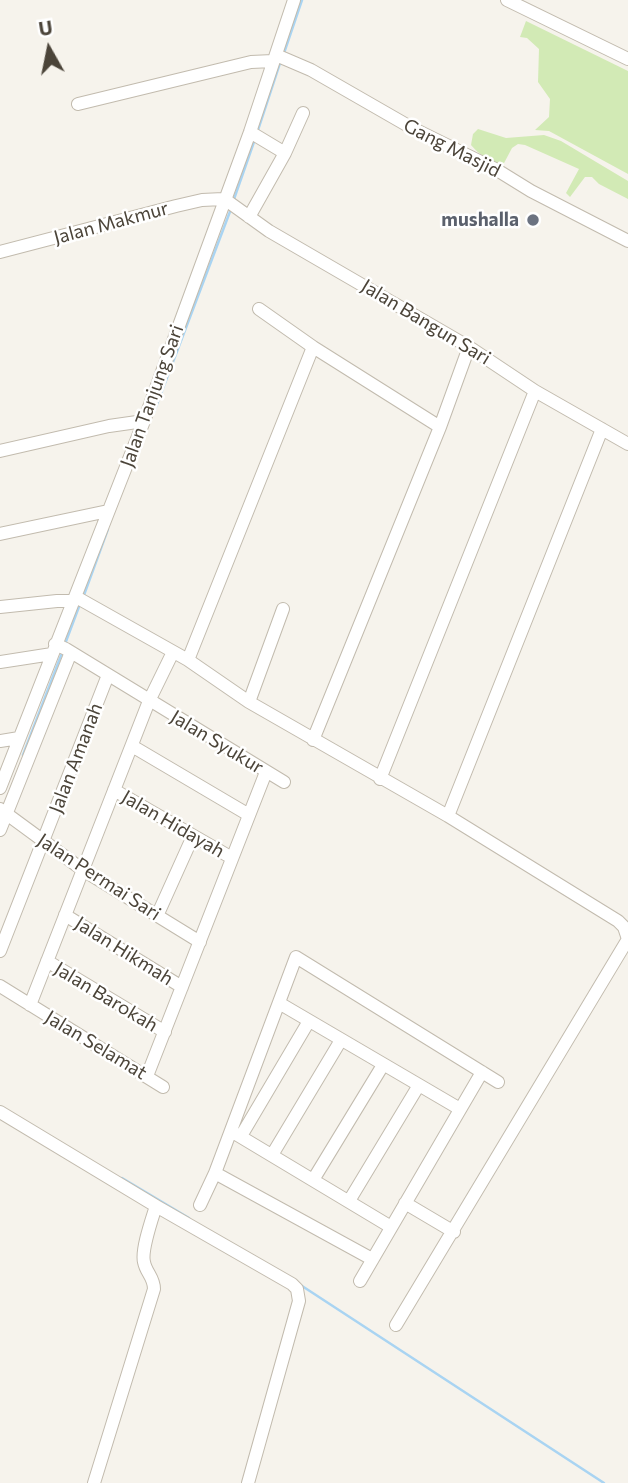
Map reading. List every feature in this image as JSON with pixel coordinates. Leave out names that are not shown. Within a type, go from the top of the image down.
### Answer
[{"type":"street","name":"Jalan Tanjung Sari","points":[[0,788],[19,738],[61,649],[75,599],[108,511],[230,202],[254,134],[294,0]]},
{"type":"street","points":[[507,0],[628,59]]},
{"type":"street","points":[[78,104],[275,58]]},
{"type":"street","name":"Gang Masjid","points":[[275,58],[311,70],[412,128],[497,170],[531,191],[628,241]]},
{"type":"street","points":[[249,217],[285,153],[303,113]]},
{"type":"street","points":[[254,134],[285,153]]},
{"type":"street","name":"Jalan Makmur","points":[[0,252],[202,200],[230,202]]},
{"type":"street","name":"Jalan Bangun Sari","points":[[230,202],[269,231],[470,347],[535,391],[628,444]]},
{"type":"street","points":[[258,309],[313,347],[440,426]]},
{"type":"street","points":[[188,660],[313,347]]},
{"type":"street","points":[[313,740],[470,347]]},
{"type":"street","points":[[380,779],[535,391]]},
{"type":"street","points":[[0,451],[109,426],[144,421]]},
{"type":"street","points":[[448,816],[602,429]]},
{"type":"street","points":[[0,534],[108,511]]},
{"type":"street","points":[[0,607],[75,599],[188,660],[249,702],[448,816],[625,927],[628,939],[397,1325]]},
{"type":"street","points":[[249,702],[283,609]]},
{"type":"street","points":[[0,662],[61,649]]},
{"type":"street","points":[[0,830],[3,812],[61,649]]},
{"type":"street","name":"Jalan Syukur","points":[[61,649],[285,782]]},
{"type":"street","points":[[30,1005],[149,702],[173,652]]},
{"type":"street","name":"Jalan Amanah","points":[[0,951],[108,675]]},
{"type":"street","points":[[0,741],[19,738]]},
{"type":"street","points":[[132,746],[249,815]]},
{"type":"street","points":[[147,1076],[266,772]]},
{"type":"street","name":"Jalan Hidayah","points":[[114,790],[232,858]]},
{"type":"street","name":"Jalan Permai Sari","points":[[3,812],[83,870],[201,942]]},
{"type":"street","points":[[157,916],[193,836]]},
{"type":"street","name":"Jalan Hikmah","points":[[65,915],[182,987]]},
{"type":"street","points":[[236,1133],[296,957],[498,1082]]},
{"type":"street","name":"Jalan Barokah","points":[[47,961],[165,1032]]},
{"type":"street","name":"Jalan Selamat","points":[[0,986],[163,1087]]},
{"type":"street","points":[[279,1003],[460,1110]]},
{"type":"street","points":[[200,1206],[236,1133],[309,1021]]},
{"type":"street","points":[[272,1155],[341,1040]]},
{"type":"street","points":[[313,1180],[383,1065]]},
{"type":"street","points":[[360,1280],[482,1072]]},
{"type":"street","points":[[349,1202],[419,1085]]},
{"type":"street","points":[[0,1112],[292,1284],[299,1294],[248,1483]]},
{"type":"street","points":[[236,1133],[391,1227]]},
{"type":"street","points":[[215,1173],[372,1259]]},
{"type":"street","points":[[405,1203],[454,1232]]},
{"type":"street","points":[[94,1483],[154,1289],[154,1282],[146,1269],[143,1256],[156,1206]]},
{"type":"green space","points":[[526,21],[628,71],[628,174],[549,131],[535,130],[549,117],[550,99],[538,82],[539,49],[527,38],[520,37]]},
{"type":"green space","points":[[478,129],[506,138],[544,135],[561,141],[628,181],[628,199],[599,184],[592,177],[585,177],[570,197],[566,193],[579,169],[525,145],[518,144],[512,148],[503,165],[490,160],[471,145],[473,134]]},
{"type":"waterway","points":[[284,53],[302,0]]},
{"type":"waterway","points":[[257,133],[280,63]]},
{"type":"waterway","points":[[234,199],[255,139]]},
{"type":"waterway","points":[[154,412],[231,209]]},
{"type":"waterway","points":[[84,595],[108,529]]},
{"type":"waterway","points":[[65,644],[80,604]]},
{"type":"waterway","points":[[23,755],[62,653]]},
{"type":"waterway","points":[[122,1178],[189,1218]]},
{"type":"waterway","points":[[299,1284],[604,1483]]},
{"type":"place","name":"mushalla","points":[[533,220]]}]
